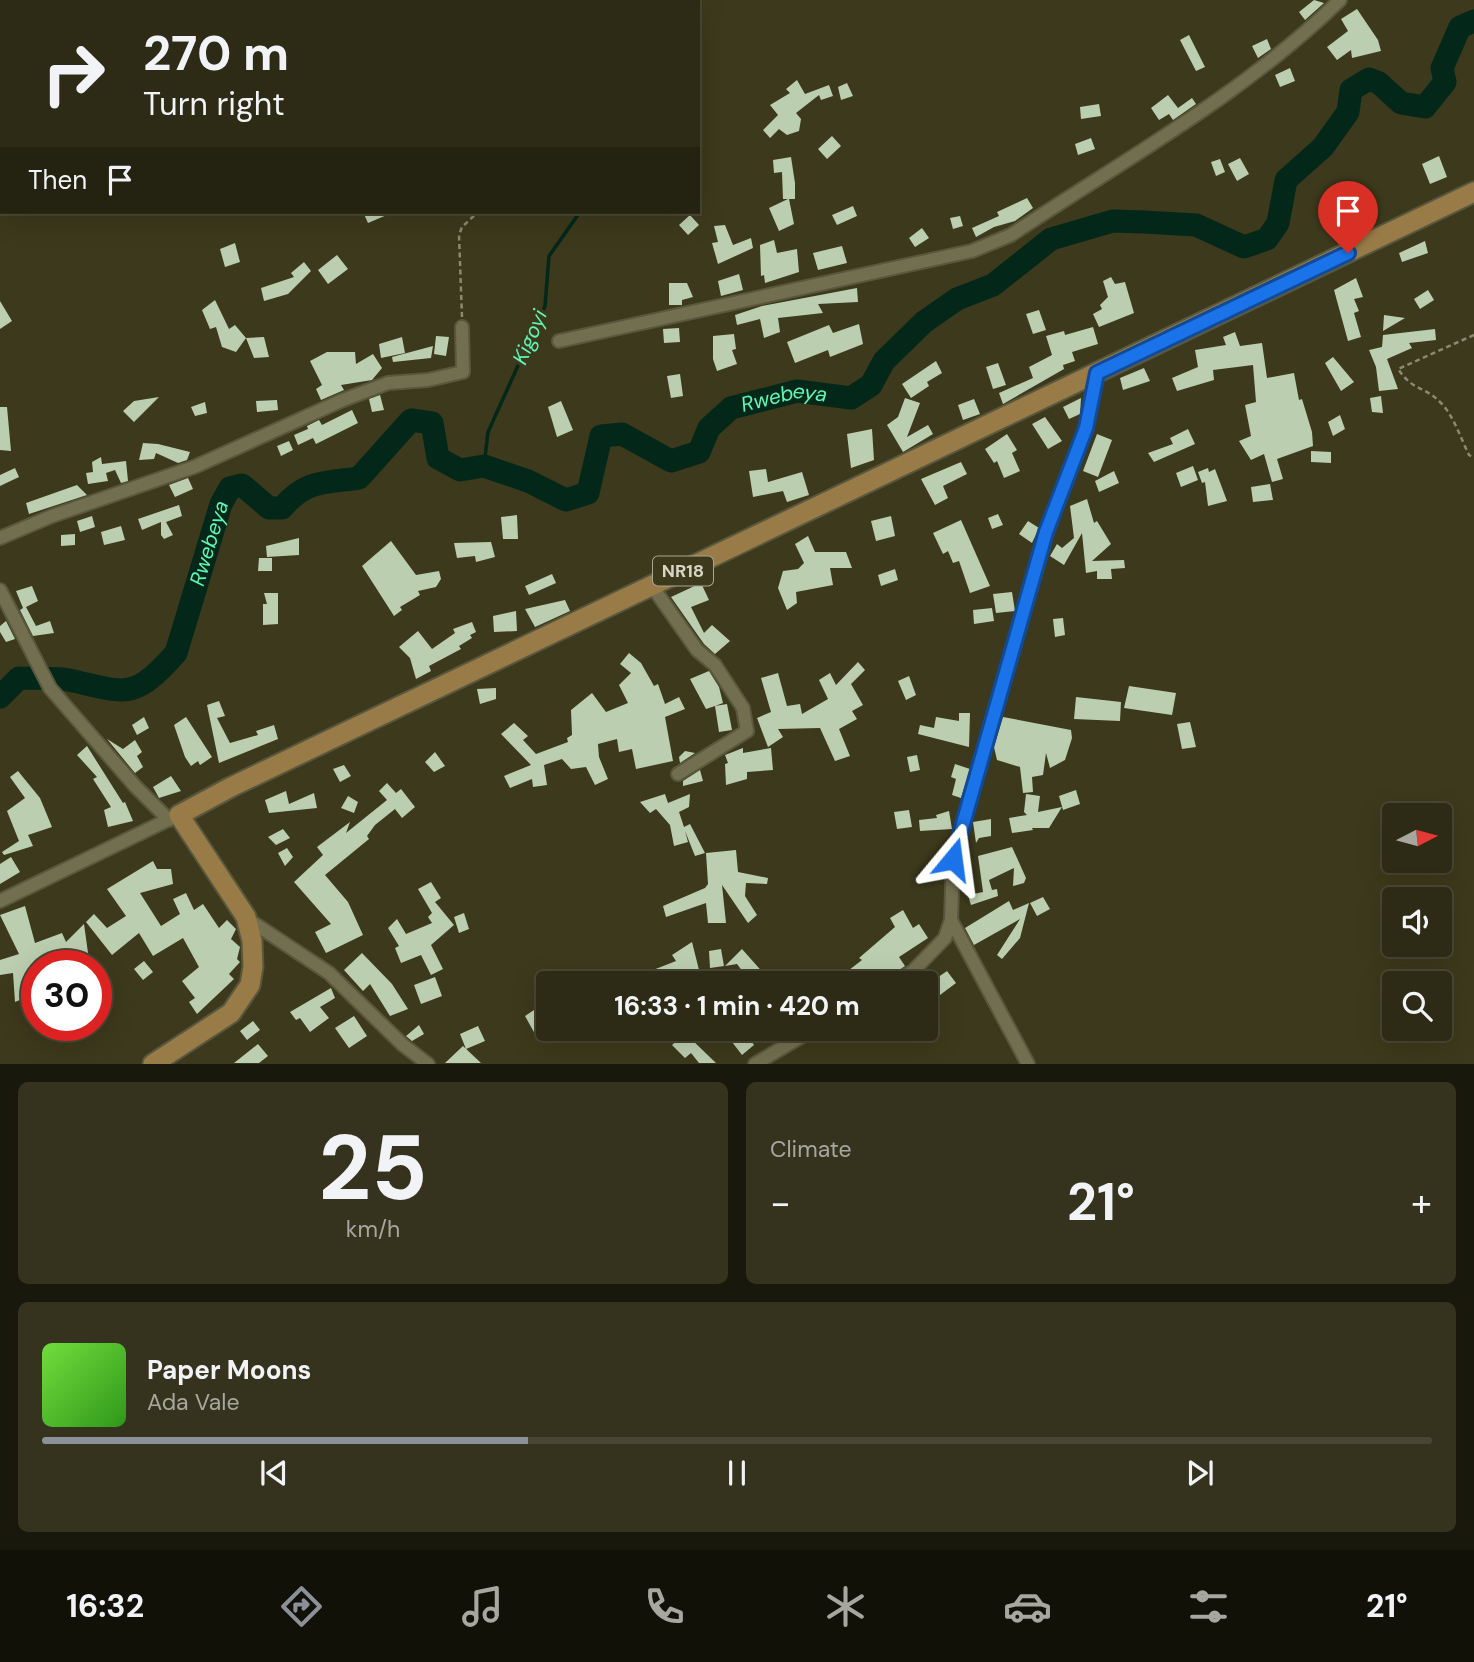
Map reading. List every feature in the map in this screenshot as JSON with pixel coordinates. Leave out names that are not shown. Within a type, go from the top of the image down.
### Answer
[{"type":"main road","name":"NR18","points":[[174,817],[243,781],[1474,192]]},
{"type":"main road","points":[[153,1063],[231,1013],[250,985],[252,941],[246,918],[174,817]]},
{"type":"street","points":[[559,341],[972,251],[1011,235],[1243,82],[1300,39],[1340,0]]},
{"type":"street","points":[[0,538],[52,516],[194,467],[343,400],[388,383],[428,380],[463,372],[462,327]]},
{"type":"street","points":[[913,971],[945,938],[951,920],[953,859],[1046,532],[1086,428],[1097,373]]},
{"type":"street","points":[[652,586],[697,650],[715,665],[743,708],[747,731],[678,774]]},
{"type":"street","points":[[0,590],[50,688],[135,786],[174,817],[0,901]]},
{"type":"street","points":[[246,918],[329,974],[403,1045],[428,1063]]},
{"type":"street","points":[[951,920],[1028,1063]]},
{"type":"street","points":[[755,1063],[793,1041]]},
{"type":"path","points":[[462,327],[460,234],[476,214]]},
{"type":"path","points":[[1474,335],[1398,369],[1410,386],[1428,392],[1443,404],[1469,455],[1474,458]]},
{"type":"building","points":[[1314,0],[1324,3],[1305,20],[1299,12]]},
{"type":"building","points":[[1357,9],[1378,40],[1381,51],[1352,58],[1351,50],[1337,60],[1327,47],[1348,31],[1341,19]]},
{"type":"building","points":[[1189,35],[1205,67],[1196,71],[1180,40]]},
{"type":"building","points":[[1267,39],[1271,49],[1258,58],[1252,46]]},
{"type":"building","points":[[1290,68],[1295,81],[1280,87],[1275,75]]},
{"type":"building","points":[[797,80],[805,94],[829,85],[833,96],[821,100],[819,95],[796,113],[801,119],[799,131],[787,135],[779,129],[770,138],[763,130],[778,115],[770,105],[790,93],[786,89]]},
{"type":"building","points":[[847,83],[853,96],[841,100],[838,87]]},
{"type":"building","points":[[1168,95],[1178,108],[1192,98],[1196,104],[1173,120],[1169,114],[1159,120],[1151,108]]},
{"type":"building","points":[[1099,104],[1101,116],[1081,119],[1080,107]]},
{"type":"building","points":[[832,136],[841,146],[827,159],[818,149]]},
{"type":"building","points":[[1091,138],[1095,149],[1078,155],[1075,144]]},
{"type":"building","points":[[1439,156],[1447,177],[1430,184],[1422,164]]},
{"type":"building","points":[[791,157],[795,199],[789,199],[794,224],[779,231],[769,208],[788,199],[783,199],[782,172],[774,173],[773,160]]},
{"type":"building","points":[[1240,158],[1249,174],[1237,181],[1228,164]]},
{"type":"building","points":[[1220,159],[1225,172],[1216,176],[1211,162]]},
{"type":"building","points":[[1027,198],[1033,208],[1015,221],[994,227],[976,237],[972,228],[999,216],[997,212]]},
{"type":"building","points":[[853,206],[857,216],[837,225],[832,215]]},
{"type":"building","points":[[364,214],[389,214],[368,223]]},
{"type":"building","points":[[690,215],[699,225],[688,235],[679,225]]},
{"type":"building","points":[[960,216],[963,226],[953,229],[950,218]]},
{"type":"building","points":[[725,225],[733,245],[751,238],[753,248],[718,264],[712,243],[718,242],[714,226]]},
{"type":"building","points":[[922,228],[929,238],[915,247],[909,238]]},
{"type":"building","points":[[774,240],[777,253],[797,249],[799,272],[765,283],[764,275],[761,276],[760,245]]},
{"type":"building","points":[[1425,241],[1428,253],[1402,262],[1399,253]]},
{"type":"building","points":[[235,243],[240,262],[225,267],[220,249]]},
{"type":"building","points":[[842,246],[847,263],[818,270],[813,253]]},
{"type":"building","points":[[337,255],[348,269],[328,284],[318,270]]},
{"type":"building","points":[[304,262],[311,271],[288,294],[264,301],[261,288],[294,277],[291,273]]},
{"type":"building","points":[[739,274],[743,290],[721,296],[718,281]]},
{"type":"building","points":[[1111,277],[1115,284],[1125,282],[1134,313],[1099,327],[1093,314],[1102,309],[1100,305],[1108,297],[1103,281]]},
{"type":"building","points":[[1356,278],[1363,297],[1354,299],[1359,311],[1354,313],[1361,337],[1348,341],[1334,290]]},
{"type":"building","points":[[669,283],[687,283],[693,297],[682,300],[682,305],[669,305]]},
{"type":"building","points":[[857,288],[858,302],[818,304],[823,313],[778,318],[780,332],[764,338],[760,319],[737,325],[735,315],[762,306]]},
{"type":"building","points":[[1428,290],[1434,300],[1420,309],[1414,299]]},
{"type":"building","points":[[215,300],[229,329],[235,325],[246,338],[236,352],[222,347],[216,327],[210,329],[202,310]]},
{"type":"building","points":[[0,301],[12,321],[0,329]]},
{"type":"building","points":[[1039,310],[1046,330],[1033,334],[1026,314]]},
{"type":"building","points":[[1384,315],[1405,318],[1383,331]]},
{"type":"building","points":[[859,324],[863,344],[830,357],[828,350],[795,363],[787,342],[829,325],[833,333]]},
{"type":"building","points":[[1093,327],[1098,344],[1072,352],[1075,361],[1063,365],[1064,369],[1003,404],[999,393],[1033,378],[1029,367],[1052,355],[1046,336],[1064,331],[1065,335]]},
{"type":"building","points":[[679,328],[680,342],[664,343],[663,329]]},
{"type":"building","points":[[1435,329],[1436,340],[1409,343],[1412,348],[1387,359],[1398,389],[1379,391],[1376,367],[1369,350],[1382,347],[1383,335]]},
{"type":"building","points":[[1235,332],[1240,346],[1262,343],[1267,378],[1294,373],[1299,400],[1302,399],[1312,432],[1313,446],[1277,459],[1283,479],[1272,482],[1264,454],[1251,460],[1239,441],[1251,436],[1245,405],[1256,402],[1253,365],[1213,370],[1214,380],[1177,391],[1172,378],[1198,367],[1195,350],[1226,345],[1223,337]]},
{"type":"building","points":[[734,334],[736,349],[732,350],[737,364],[717,371],[713,359],[713,336]]},
{"type":"building","points":[[436,336],[449,337],[446,356],[434,354]]},
{"type":"building","points":[[264,337],[269,357],[254,358],[246,338]]},
{"type":"building","points":[[402,337],[405,353],[381,358],[379,344]]},
{"type":"building","points":[[433,346],[431,358],[393,362],[392,357]]},
{"type":"building","points":[[327,352],[355,352],[356,364],[373,354],[382,368],[372,380],[341,385],[344,390],[321,400],[316,389],[322,385],[310,361]]},
{"type":"building","points":[[1333,357],[1354,382],[1341,391],[1325,363]]},
{"type":"building","points":[[936,361],[942,373],[927,382],[929,386],[911,398],[902,384]]},
{"type":"building","points":[[998,363],[1006,385],[993,389],[986,367]]},
{"type":"building","points":[[1144,368],[1150,381],[1123,390],[1120,378]]},
{"type":"building","points":[[680,374],[683,396],[671,398],[667,376]]},
{"type":"building","points":[[380,395],[384,410],[372,412],[369,399]]},
{"type":"building","points":[[1381,396],[1383,413],[1372,412],[1370,398]]},
{"type":"building","points":[[159,397],[134,422],[123,411],[134,401]]},
{"type":"building","points":[[905,398],[920,403],[907,437],[928,425],[933,434],[903,452],[887,425],[898,417]]},
{"type":"building","points":[[1081,398],[1080,414],[1069,419],[1063,407]]},
{"type":"building","points":[[974,399],[980,414],[963,420],[958,405]]},
{"type":"building","points":[[277,400],[278,410],[257,412],[256,401]]},
{"type":"building","points":[[561,401],[573,430],[557,437],[548,407]]},
{"type":"building","points":[[205,402],[207,413],[195,416],[191,407]]},
{"type":"building","points":[[0,407],[7,407],[11,451],[0,450]]},
{"type":"building","points":[[352,410],[358,423],[316,444],[313,438],[298,445],[294,435],[308,429],[307,426],[319,420],[322,425]]},
{"type":"building","points":[[1340,415],[1345,429],[1333,436],[1328,422]]},
{"type":"building","points":[[1045,417],[1062,441],[1048,449],[1032,424]]},
{"type":"building","points":[[872,429],[874,460],[851,468],[847,434]]},
{"type":"building","points":[[1188,429],[1195,444],[1154,462],[1148,453],[1173,444],[1170,438]]},
{"type":"building","points":[[1007,434],[1017,450],[1012,453],[1020,471],[1004,478],[997,461],[994,463],[985,449]]},
{"type":"building","points":[[1097,434],[1112,440],[1098,477],[1083,471]]},
{"type":"building","points":[[289,441],[293,450],[281,456],[277,446]]},
{"type":"building","points":[[143,443],[190,452],[187,460],[178,463],[156,453],[154,459],[139,460]]},
{"type":"building","points":[[1311,451],[1331,452],[1331,463],[1311,462]]},
{"type":"building","points":[[101,457],[102,464],[126,461],[128,481],[121,483],[115,470],[106,473],[108,481],[88,484],[86,473],[93,472],[92,462]]},
{"type":"building","points":[[961,462],[967,474],[943,486],[948,498],[935,505],[921,479]]},
{"type":"building","points":[[1193,466],[1198,480],[1181,487],[1176,473]]},
{"type":"building","points":[[15,468],[19,477],[0,486],[0,475]]},
{"type":"building","points":[[1208,468],[1209,472],[1215,469],[1227,501],[1208,506],[1205,482],[1202,483],[1198,472]]},
{"type":"building","points":[[766,469],[768,482],[802,472],[809,495],[787,502],[783,491],[753,497],[749,471]]},
{"type":"building","points":[[1114,471],[1119,483],[1099,492],[1095,481]]},
{"type":"building","points":[[188,478],[193,489],[175,497],[169,485]]},
{"type":"building","points":[[1270,484],[1273,500],[1253,502],[1251,487]]},
{"type":"building","points":[[77,485],[87,495],[29,514],[26,503]]},
{"type":"building","points":[[1087,499],[1094,523],[1097,521],[1111,544],[1092,561],[1124,560],[1125,568],[1111,569],[1112,579],[1097,579],[1097,571],[1086,573],[1082,533],[1064,565],[1050,556],[1057,544],[1062,548],[1074,538],[1070,506]]},
{"type":"building","points":[[179,505],[182,516],[166,522],[173,535],[164,539],[161,535],[161,522],[142,530],[138,519]]},
{"type":"building","points":[[998,514],[1003,525],[992,529],[988,518]]},
{"type":"building","points":[[517,515],[518,539],[503,539],[501,517]]},
{"type":"building","points":[[92,516],[95,527],[80,532],[77,521]]},
{"type":"building","points":[[891,516],[895,536],[876,541],[871,521]]},
{"type":"building","points":[[961,520],[990,586],[970,593],[959,561],[953,563],[948,551],[943,554],[933,533]]},
{"type":"building","points":[[1028,521],[1039,528],[1032,543],[1019,534]]},
{"type":"building","points":[[121,526],[125,540],[104,545],[101,532]]},
{"type":"building","points":[[75,534],[75,545],[61,546],[61,535]]},
{"type":"building","points":[[808,536],[815,552],[846,552],[852,568],[830,568],[833,585],[796,592],[797,603],[787,610],[778,588],[783,571],[798,569],[804,563],[795,544]]},
{"type":"building","points":[[299,538],[299,555],[267,557],[266,546]]},
{"type":"building","points":[[391,541],[416,575],[439,571],[441,579],[436,587],[418,591],[420,595],[400,607],[402,610],[394,616],[362,566]]},
{"type":"building","points":[[491,542],[495,557],[476,562],[475,556],[457,558],[454,543]]},
{"type":"building","points":[[259,558],[272,558],[272,571],[258,571]]},
{"type":"building","points":[[895,569],[898,580],[881,586],[878,575]]},
{"type":"building","points":[[552,574],[556,583],[529,595],[525,586]]},
{"type":"building","points":[[701,583],[709,600],[691,607],[704,633],[712,625],[730,641],[715,654],[704,644],[671,597]]},
{"type":"building","points":[[32,586],[38,601],[26,607],[36,626],[50,621],[54,633],[33,636],[20,610],[23,608],[16,591]]},
{"type":"building","points":[[1012,592],[1015,611],[996,613],[993,594]]},
{"type":"building","points":[[264,593],[278,593],[278,624],[263,625],[263,604],[267,604]]},
{"type":"building","points":[[565,600],[570,611],[535,627],[525,609]]},
{"type":"building","points":[[992,608],[994,621],[974,624],[973,610]]},
{"type":"building","points":[[516,611],[517,631],[494,632],[493,616]]},
{"type":"building","points":[[1063,618],[1065,635],[1055,637],[1053,619]]},
{"type":"building","points":[[6,621],[15,639],[6,642],[0,632],[0,626]]},
{"type":"building","points":[[472,622],[476,632],[470,635],[472,638],[459,646],[461,649],[429,666],[431,671],[416,679],[410,658],[399,647],[418,631],[432,649],[455,633],[453,629]]},
{"type":"building","points":[[629,653],[641,663],[654,686],[658,684],[665,704],[679,697],[685,709],[665,717],[673,761],[636,769],[632,749],[619,752],[617,739],[598,744],[599,757],[608,779],[595,785],[586,767],[571,769],[562,759],[544,765],[547,785],[533,787],[532,779],[510,788],[504,776],[531,765],[501,734],[514,723],[528,736],[523,740],[536,754],[568,742],[567,738],[572,735],[571,710],[592,693],[606,712],[628,703],[619,685],[631,673],[620,664]]},
{"type":"building","points":[[858,662],[865,670],[851,684],[863,705],[852,711],[857,719],[839,729],[850,756],[835,761],[820,728],[778,729],[783,737],[768,747],[757,718],[771,712],[761,678],[778,673],[787,706],[800,704],[802,714],[828,699],[819,680],[830,673],[836,685]]},
{"type":"building","points":[[709,671],[719,687],[723,703],[706,709],[690,679]]},
{"type":"building","points":[[909,676],[916,695],[906,700],[898,681]]},
{"type":"building","points":[[1129,686],[1176,693],[1172,715],[1124,708]]},
{"type":"building","points":[[496,688],[496,699],[480,704],[477,689]]},
{"type":"building","points":[[1076,697],[1121,702],[1120,721],[1074,719]]},
{"type":"building","points":[[219,701],[225,716],[217,718],[230,743],[258,735],[256,731],[274,725],[278,739],[219,763],[207,705]]},
{"type":"building","points":[[727,704],[732,730],[719,732],[715,706]]},
{"type":"building","points":[[959,713],[970,713],[969,747],[918,734],[920,725],[934,728],[936,717],[959,721]]},
{"type":"building","points":[[144,717],[149,728],[137,735],[132,725]]},
{"type":"building","points":[[186,717],[212,757],[200,765],[198,761],[191,766],[185,757],[174,725]]},
{"type":"building","points":[[1003,717],[1071,730],[1072,738],[1065,760],[1050,768],[1046,753],[1043,775],[1032,777],[1033,792],[1023,793],[1020,767],[997,760],[994,747]]},
{"type":"building","points":[[1190,722],[1196,747],[1182,749],[1177,724]]},
{"type":"building","points":[[107,739],[123,749],[135,740],[142,752],[137,756],[143,767],[135,773]]},
{"type":"building","points":[[87,746],[123,803],[125,802],[133,821],[108,827],[104,810],[111,807],[93,779],[97,777],[77,755]]},
{"type":"building","points":[[743,748],[743,753],[771,748],[773,770],[747,772],[747,779],[726,785],[725,764],[728,763],[725,755]]},
{"type":"building","points":[[685,751],[695,753],[680,763],[679,757]]},
{"type":"building","points":[[435,752],[445,766],[434,772],[425,762]]},
{"type":"building","points":[[917,755],[920,770],[910,772],[907,757]]},
{"type":"building","points":[[955,764],[970,769],[961,798],[952,795],[956,779],[951,777]]},
{"type":"building","points":[[344,765],[351,776],[340,782],[333,769]]},
{"type":"building","points":[[700,770],[703,781],[683,786],[683,781]]},
{"type":"building","points":[[18,771],[40,798],[52,827],[28,835],[33,846],[4,855],[2,852],[19,841],[7,811],[25,798],[10,777]]},
{"type":"building","points":[[171,776],[181,791],[159,798],[153,787]]},
{"type":"building","points":[[387,783],[396,793],[401,789],[415,807],[402,818],[395,809],[375,825],[367,836],[369,839],[325,875],[348,902],[363,935],[326,953],[315,932],[331,924],[294,882],[323,855],[317,847],[350,822],[346,833],[387,800],[379,791]]},
{"type":"building","points":[[1076,790],[1080,804],[1063,810],[1059,796]]},
{"type":"building","points":[[286,791],[289,804],[314,793],[317,808],[269,813],[265,800]]},
{"type":"building","points":[[665,794],[668,803],[690,794],[689,807],[679,812],[684,827],[690,824],[705,853],[695,856],[685,831],[688,842],[674,846],[670,825],[656,809],[650,813],[640,802]]},
{"type":"building","points":[[1026,794],[1040,796],[1038,812],[1062,807],[1049,828],[1032,828],[1033,830],[1012,833],[1009,818],[1027,815],[1024,812]]},
{"type":"building","points":[[348,796],[358,802],[354,813],[341,808]]},
{"type":"building","points":[[909,810],[912,827],[897,829],[894,812]]},
{"type":"building","points":[[949,811],[952,829],[920,831],[919,820],[937,818],[936,815]]},
{"type":"building","points":[[991,819],[991,836],[979,838],[976,843],[973,822]]},
{"type":"building","points":[[283,829],[290,838],[276,845],[268,837]]},
{"type":"building","points":[[1012,847],[1026,878],[1024,883],[1013,886],[1014,868],[989,880],[992,890],[997,889],[998,896],[971,905],[968,895],[983,892],[978,856]]},
{"type":"building","points":[[287,848],[293,857],[285,866],[278,853]]},
{"type":"building","points":[[736,850],[738,872],[768,878],[767,884],[746,883],[745,896],[757,915],[748,923],[722,885],[726,923],[708,923],[706,903],[666,917],[663,906],[705,888],[708,884],[706,853]]},
{"type":"building","points":[[11,857],[20,872],[0,884],[0,864]]},
{"type":"building","points":[[153,861],[157,869],[171,869],[173,884],[140,893],[161,926],[180,914],[173,899],[186,893],[194,910],[203,904],[219,928],[227,920],[236,929],[231,939],[240,947],[237,959],[240,962],[229,974],[234,979],[197,1014],[189,1002],[195,998],[182,981],[199,967],[183,938],[153,956],[139,933],[112,955],[112,950],[108,950],[86,922],[94,914],[107,928],[126,916],[107,889]]},
{"type":"building","points":[[431,882],[441,898],[435,902],[454,925],[431,945],[443,969],[431,975],[421,955],[401,963],[395,948],[399,946],[388,928],[397,919],[406,934],[432,923],[428,917],[432,913],[418,889]]},
{"type":"building","points":[[1043,897],[1050,909],[1037,916],[1030,903]]},
{"type":"building","points":[[1009,901],[1013,910],[1029,903],[1020,938],[1002,959],[997,955],[1020,919],[974,945],[965,928]]},
{"type":"building","points":[[25,906],[35,943],[62,933],[66,942],[84,924],[88,950],[21,950],[21,1000],[15,1002],[13,973],[0,975],[0,960],[19,954],[0,915]]},
{"type":"building","points":[[903,910],[913,928],[919,924],[928,938],[899,957],[905,966],[898,971],[848,971],[895,927],[890,918]]},
{"type":"building","points":[[464,913],[469,929],[459,933],[454,917]]},
{"type":"building","points":[[692,942],[699,970],[654,971],[676,961],[672,955]]},
{"type":"building","points":[[721,949],[724,966],[710,968],[709,951]]},
{"type":"building","points":[[742,949],[762,971],[742,971],[737,964],[725,966]]},
{"type":"building","points":[[362,953],[392,984],[408,1009],[390,1016],[370,984],[363,991],[344,970]]},
{"type":"building","points":[[144,961],[153,972],[143,980],[134,969]]},
{"type":"building","points":[[947,971],[956,983],[940,995],[938,977]]},
{"type":"building","points":[[435,977],[442,996],[421,1004],[414,985]]},
{"type":"building","points":[[331,988],[335,998],[320,1007],[329,1018],[310,1032],[300,1018],[296,1020],[290,1012]]},
{"type":"building","points":[[536,1009],[536,1033],[535,1034],[525,1016]]},
{"type":"building","points":[[354,1016],[367,1036],[349,1048],[335,1028]]},
{"type":"building","points":[[253,1021],[260,1030],[247,1040],[240,1031]]},
{"type":"building","points":[[419,1025],[424,1034],[412,1041],[406,1036]]},
{"type":"building","points":[[478,1026],[485,1041],[466,1049],[460,1034]]},
{"type":"building","points":[[677,1041],[693,1041],[716,1063],[699,1063],[691,1053],[685,1058],[672,1045]]},
{"type":"building","points":[[731,1041],[751,1041],[754,1045],[742,1055]]},
{"type":"building","points":[[258,1044],[268,1056],[259,1063],[234,1063]]},
{"type":"building","points":[[463,1046],[481,1063],[445,1063]]},
{"type":"waterway","name":"Rwebeya","points":[[0,697],[19,678],[63,679],[117,690],[139,686],[176,653],[221,504],[230,488],[242,485],[269,508],[282,508],[299,492],[316,484],[359,478],[411,420],[432,423],[438,458],[460,470],[484,466],[528,481],[566,500],[588,493],[601,436],[622,434],[671,461],[699,452],[709,428],[731,408],[797,391],[851,398],[871,385],[884,361],[924,322],[957,299],[993,285],[1051,239],[1113,221],[1196,225],[1244,247],[1267,239],[1278,223],[1286,180],[1323,147],[1348,112],[1351,90],[1369,79],[1379,83],[1401,103],[1425,107],[1445,82],[1442,68],[1460,27],[1474,21]]},
{"type":"waterway","name":"Kigoyi","points":[[484,466],[488,432],[545,306],[549,256],[579,214]]},
{"type":"route","points":[[953,859],[1046,532],[1086,428],[1097,373],[1348,253]]}]
